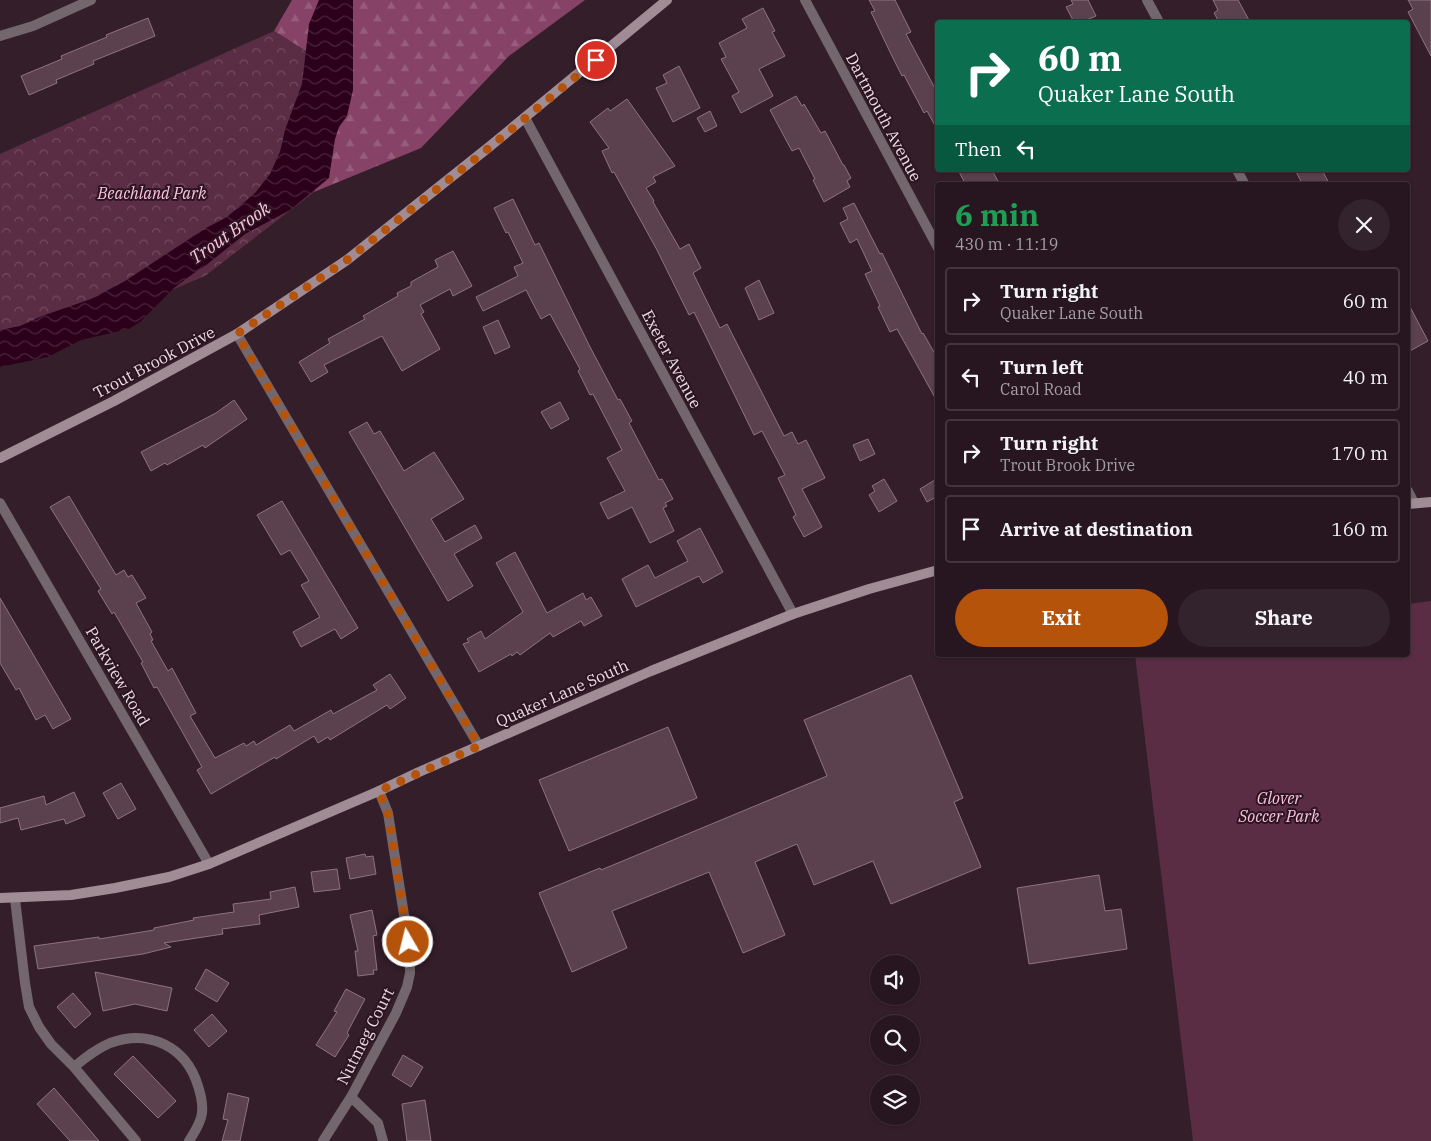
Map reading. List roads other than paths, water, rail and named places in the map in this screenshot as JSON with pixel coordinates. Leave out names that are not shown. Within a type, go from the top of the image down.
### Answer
[{"type":"main road","name":"Trout Brook Drive","points":[[0,458],[114,401],[237,334],[347,260],[525,118],[667,0]]},
{"type":"main road","points":[[1411,503],[1431,502]]},
{"type":"main road","name":"Quaker Lane South","points":[[0,898],[15,899],[71,895],[115,888],[169,877],[209,864],[651,670],[793,614],[869,589],[935,571]]},
{"type":"street","points":[[0,36],[33,26],[91,0]]},
{"type":"street","name":"Dartmouth Avenue","points":[[805,0],[935,242]]},
{"type":"street","points":[[1147,0],[1158,20]]},
{"type":"street","name":"Exeter Avenue","points":[[525,118],[793,614]]},
{"type":"street","points":[[237,334],[479,746]]},
{"type":"street","name":"Parkview Road","points":[[0,503],[209,864]]},
{"type":"street","name":"Nutmeg Court","points":[[323,1141],[351,1097],[402,1000],[410,973],[407,932],[388,813],[379,791]]},
{"type":"street","points":[[15,899],[22,966],[30,1006],[39,1027],[51,1044],[74,1067],[136,1141]]},
{"type":"street","points":[[74,1067],[93,1051],[110,1043],[124,1040],[142,1039],[159,1041],[174,1049],[186,1060],[195,1075],[201,1096],[202,1114],[196,1130],[189,1141]]},
{"type":"street","points":[[351,1097],[378,1124],[383,1141]]},
{"type":"water","name":"Trout Brook","points":[[319,0],[353,0],[353,90],[347,116],[339,127],[335,139],[329,178],[290,210],[245,234],[174,288],[140,322],[129,329],[81,340],[48,357],[0,367],[0,330],[20,326],[42,316],[91,299],[125,281],[206,228],[227,217],[255,193],[270,174],[280,152],[285,130],[302,84],[309,24]]},
{"type":"park label","name":"Beachland Park","points":[[152,193]]},
{"type":"park label","name":"Glover Soccer Park","points":[[1279,807]]}]
